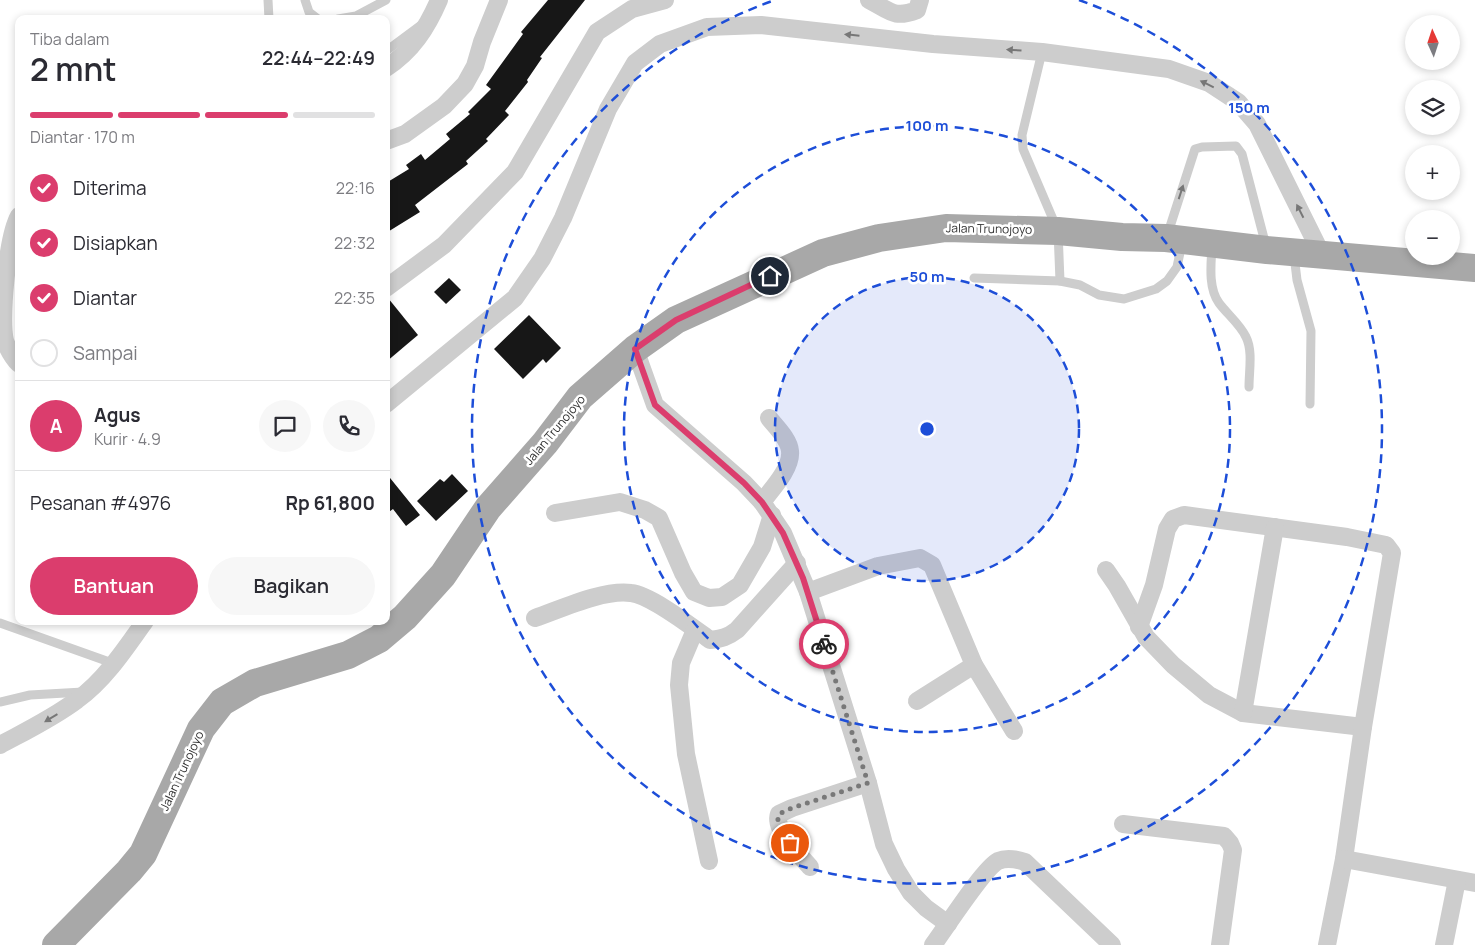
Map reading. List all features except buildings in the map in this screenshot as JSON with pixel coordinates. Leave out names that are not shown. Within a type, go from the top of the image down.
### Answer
[{"type":"main road","name":"Jalan Trunojoyo","points":[[56,945],[129,871],[143,854],[201,729],[222,702],[256,684],[348,655],[379,639],[405,616],[443,574],[488,508],[545,442],[580,397],[635,349],[676,320],[823,253],[879,238],[946,228],[1058,230],[1122,237],[1174,239],[1280,252],[1475,268]]},
{"type":"street","points":[[390,65],[400,59],[416,42],[431,18],[439,0]]},
{"type":"street","points":[[390,140],[405,134],[444,106],[464,84],[475,66],[482,42],[499,0]]},
{"type":"street","points":[[390,285],[444,245],[515,172],[596,32],[632,9],[665,0]]},
{"type":"street","points":[[869,0],[897,15],[904,15],[917,10],[920,0]]},
{"type":"street","points":[[390,401],[515,298],[542,259],[555,234],[608,109],[635,63],[660,44],[707,27],[761,25],[933,44],[1042,52],[1169,68],[1208,83],[1238,102],[1257,124],[1322,255]]},
{"type":"street","points":[[15,223],[7,261],[3,307],[5,340],[15,361]]},
{"type":"street","points":[[635,349],[655,405],[744,483],[767,508],[783,533],[808,592],[868,783],[884,844],[896,869],[911,893],[926,908],[948,924]]},
{"type":"street","points":[[555,513],[620,502],[645,510],[659,518],[683,573],[694,592],[709,598],[722,597],[740,585],[762,547],[767,508],[789,459],[790,451],[786,441],[769,418]]},
{"type":"street","points":[[1139,627],[1154,585],[1167,528],[1173,519],[1184,514],[1347,537],[1386,545],[1392,553],[1363,727],[1344,859],[1327,945]]},
{"type":"street","points":[[1243,713],[1275,526]]},
{"type":"street","points":[[808,592],[878,566],[920,558],[932,565],[974,665],[1014,731]]},
{"type":"street","points":[[535,618],[610,593],[632,592],[656,603],[710,640],[730,636],[796,563]]},
{"type":"street","points":[[1106,570],[1146,638],[1173,665],[1209,695],[1243,713],[1363,727]]},
{"type":"street","points":[[0,745],[49,719],[79,699],[115,664],[142,625]]},
{"type":"street","points":[[695,630],[681,662],[679,685],[686,754],[709,861]]},
{"type":"street","points":[[917,701],[974,665]]},
{"type":"street","points":[[810,867],[780,831],[779,814],[868,783]]},
{"type":"street","points":[[1123,824],[1224,836],[1230,843],[1233,850],[1220,945]]},
{"type":"street","points":[[934,944],[990,867],[1007,859],[1015,859],[1025,862],[1112,945]]},
{"type":"street","points":[[1344,859],[1475,883]]},
{"type":"street","points":[[1444,945],[1457,880]]},
{"type":"lane","points":[[268,0],[269,15]]},
{"type":"lane","points":[[304,0],[309,12],[313,15]]},
{"type":"lane","points":[[358,15],[386,0]]},
{"type":"lane","points":[[390,48],[431,18]]},
{"type":"lane","points":[[1042,52],[1022,135],[1023,149],[1058,230],[1060,281]]},
{"type":"lane","points":[[974,278],[1060,281],[1080,285],[1099,295],[1124,299],[1156,289],[1167,281],[1177,267],[1174,239],[1195,150],[1202,147],[1236,146],[1242,154],[1280,252],[1296,280],[1311,331],[1310,404]]},
{"type":"lane","points":[[1212,244],[1211,274],[1213,291],[1218,302],[1246,336],[1249,348],[1249,387]]},
{"type":"lane","points":[[0,623],[115,664]]},
{"type":"lane","points":[[0,702],[30,695],[86,692]]},
{"type":"way so far","points":[[790,843],[780,831],[778,823],[779,814],[868,783],[824,644]]},
{"type":"route","points":[[770,276],[676,320],[635,349],[655,405],[744,483],[762,502],[783,533],[803,578],[824,644]]}]
